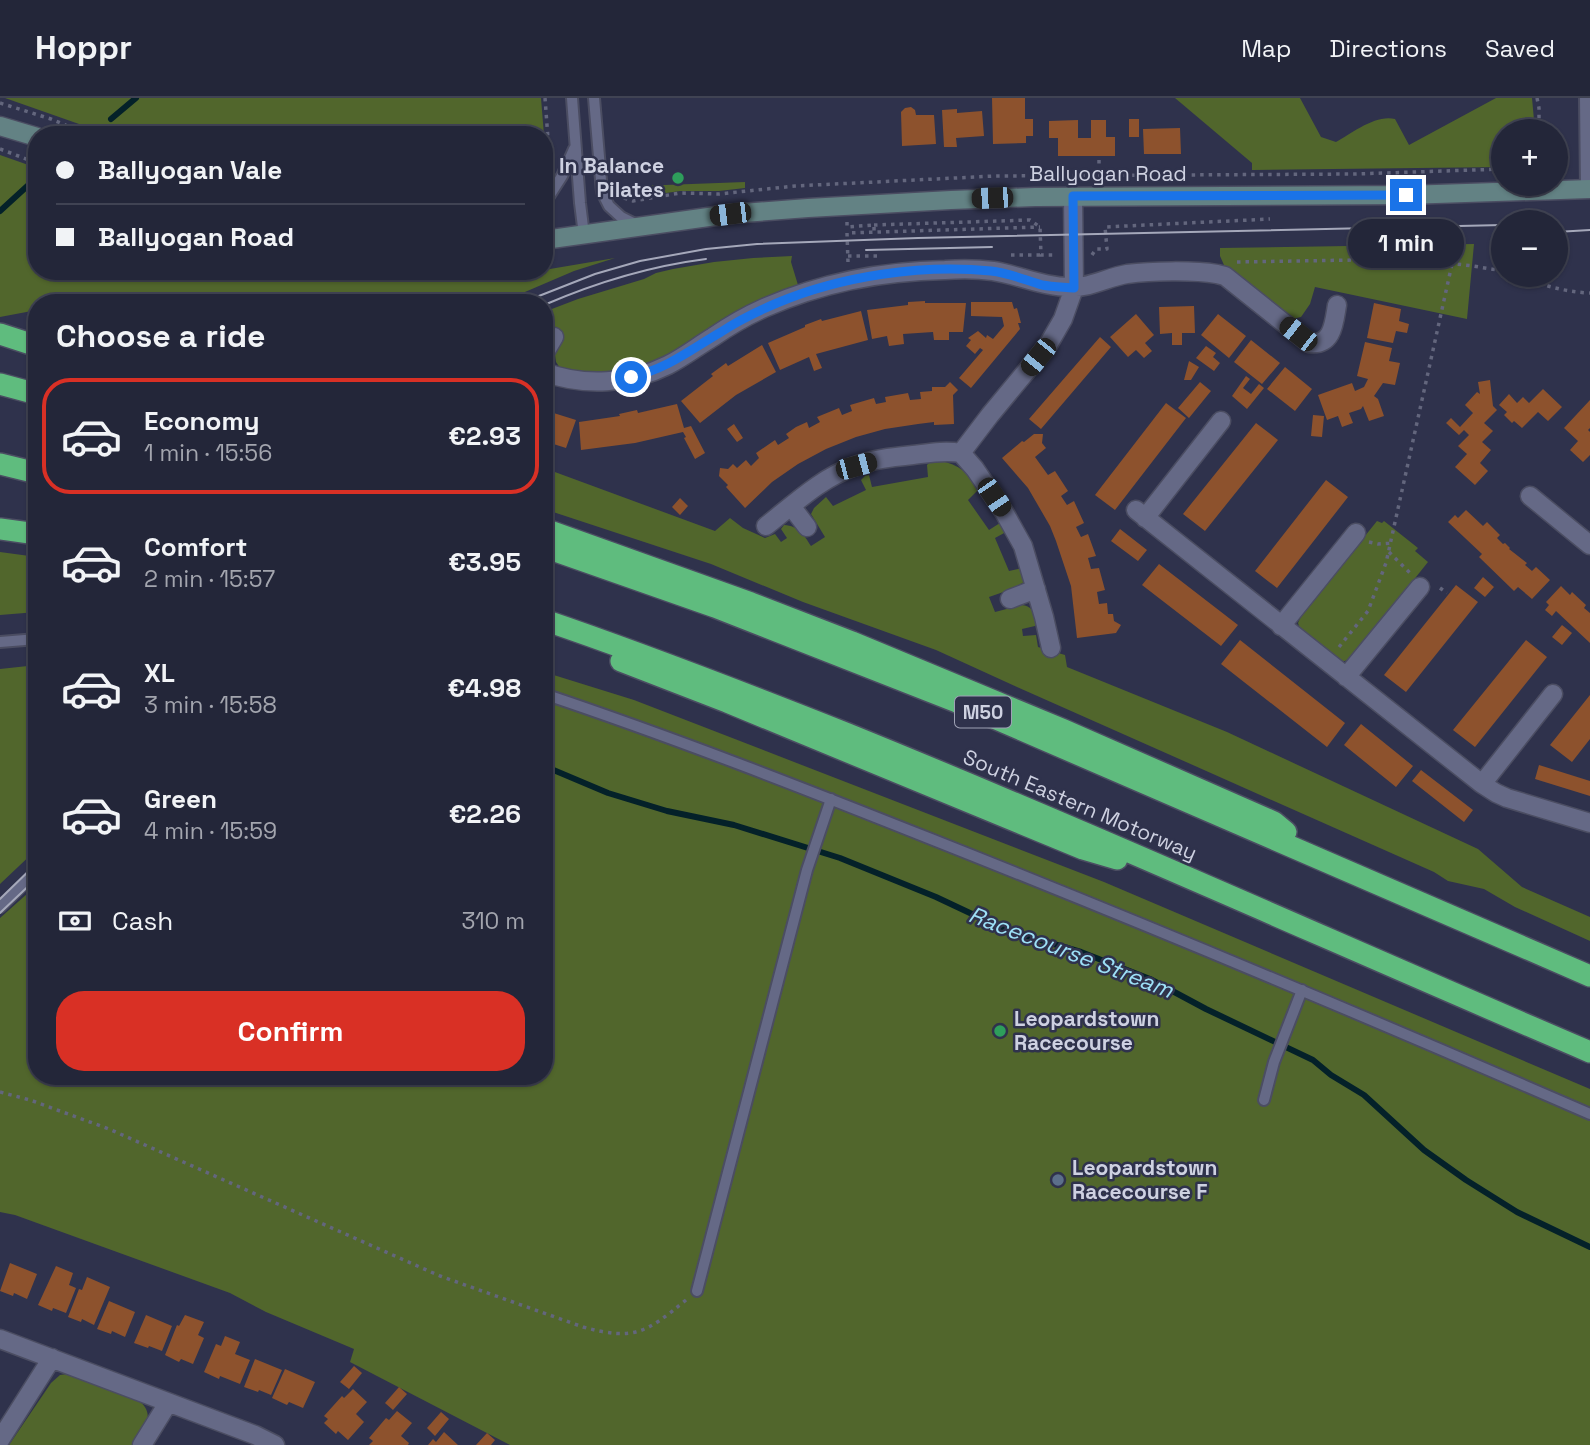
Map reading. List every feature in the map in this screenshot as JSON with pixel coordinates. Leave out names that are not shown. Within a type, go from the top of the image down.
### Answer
[{"type":"highway","points":[[0,334],[28,343]]},
{"type":"highway","points":[[0,384],[28,392]]},
{"type":"highway","points":[[0,464],[28,471]]},
{"type":"highway","points":[[0,530],[28,533]]},
{"type":"highway","points":[[553,532],[751,603],[1030,715],[1274,822],[1316,856]]},
{"type":"highway","name":"M50","points":[[553,550],[715,607],[1046,739],[1590,976]]},
{"type":"highway","name":"South Eastern Motorway","points":[[553,623],[655,659],[906,758],[1590,1052]]},
{"type":"highway","points":[[553,638],[727,702],[1083,849],[1216,890]]},
{"type":"street","points":[[0,126],[28,134]]},
{"type":"street","name":"Ballyogan Road","points":[[553,239],[730,214],[951,200],[1073,196],[1406,195],[1588,189]]},
{"type":"street","points":[[961,453],[1048,345],[1063,319],[1074,288],[1073,196]]},
{"type":"street","points":[[553,374],[577,381],[599,382],[648,374],[669,365],[738,321],[773,305],[830,285],[873,276],[930,270],[982,271],[1012,275],[1044,285],[1074,288],[1097,284],[1126,274],[1209,272],[1225,276],[1313,344],[1324,342],[1328,337],[1334,325],[1337,305]]},
{"type":"street","points":[[1222,421],[1140,514],[1482,784],[1507,798],[1590,823]]},
{"type":"street","points":[[766,526],[826,480],[856,466],[882,459],[944,451],[961,453],[975,469],[1023,545],[1051,649]]},
{"type":"street","points":[[1530,496],[1590,545]]},
{"type":"street","points":[[791,506],[807,527]]},
{"type":"street","points":[[1281,626],[1356,533]]},
{"type":"street","points":[[1346,677],[1420,587]]},
{"type":"street","points":[[1010,598],[1036,589]]},
{"type":"street","points":[[1482,784],[1553,694]]},
{"type":"street","points":[[0,1339],[255,1435],[275,1445]]},
{"type":"street","points":[[0,1440],[52,1358]]},
{"type":"street","points":[[142,1445],[168,1403]]},
{"type":"lane","points":[[572,98],[584,235]]},
{"type":"lane","points":[[594,98],[602,192],[609,206],[621,217],[640,226]]},
{"type":"lane","points":[[1585,98],[1588,189]]},
{"type":"lane","points":[[553,190],[575,147]]},
{"type":"lane","points":[[0,642],[28,640]]},
{"type":"lane","points":[[553,697],[831,799],[1095,904],[1590,1114]]},
{"type":"lane","points":[[697,1291],[807,870],[831,799]]},
{"type":"lane","points":[[0,906],[28,880]]},
{"type":"lane","points":[[1264,1100],[1302,990]]},
{"type":"path","points":[[545,98],[547,126]]},
{"type":"path","points":[[1537,98],[1539,119]]},
{"type":"path","points":[[0,103],[68,126]]},
{"type":"path","points":[[0,149],[28,160]]},
{"type":"path","points":[[1099,160],[1099,175]]},
{"type":"path","points":[[618,193],[633,201],[680,193],[719,194],[795,186],[995,176],[1355,174],[1491,169]]},
{"type":"path","points":[[644,200],[646,207]]},
{"type":"path","points":[[1092,259],[1096,249],[1107,249],[1105,227],[1270,219]]},
{"type":"path","points":[[874,225],[1030,220]]},
{"type":"path","points":[[848,266],[847,233],[1040,227]]},
{"type":"path","points":[[1225,262],[1415,259],[1491,269]]},
{"type":"path","points":[[1344,653],[1337,648],[1368,611],[1386,563],[1452,264]]},
{"type":"path","points":[[1547,287],[1590,293]]},
{"type":"path","points":[[1440,587],[1447,593]]},
{"type":"path","points":[[0,1092],[109,1129],[440,1276],[606,1334],[627,1335],[647,1328],[663,1319],[697,1291]]},
{"type":"green space","points":[[5,98],[541,98],[543,126],[83,126]]},
{"type":"green space","points":[[1175,98],[1300,98],[1321,137],[1336,142],[1364,125],[1388,118],[1395,119],[1409,145],[1496,98],[1532,98],[1534,119],[1491,119],[1491,167],[1252,170],[1252,163]]},
{"type":"green space","points":[[0,155],[28,165],[28,280],[553,280],[520,294],[28,294],[28,312],[0,317]]},
{"type":"green space","points":[[745,182],[745,188],[680,191],[639,197],[638,186]]},
{"type":"green space","points":[[1474,244],[1467,319],[1315,287],[1310,304],[1301,317],[1292,319],[1224,265],[1220,256],[1220,248]]},
{"type":"green space","points":[[792,256],[791,262],[798,285],[782,291],[664,358],[630,369],[593,374],[576,373],[560,368],[556,362],[555,355],[562,338],[553,333],[553,309],[656,273],[753,258]]},
{"type":"green space","points":[[615,258],[553,280],[553,268]]},
{"type":"green space","points":[[941,461],[958,467],[968,475],[978,490],[968,500],[989,530],[1000,523],[1006,532],[995,538],[1009,571],[1022,568],[1024,582],[989,597],[995,612],[1022,605],[1032,609],[1036,619],[1035,626],[1022,629],[1023,636],[1036,635],[1038,647],[1065,655],[1067,667],[1227,732],[1478,849],[1522,887],[1590,917],[1590,941],[1515,907],[1484,889],[1448,881],[1434,872],[936,650],[803,602],[711,564],[553,512],[553,471],[715,531],[730,518],[743,528],[765,538],[775,534],[781,542],[787,538],[781,529],[784,525],[794,527],[811,546],[825,537],[811,514],[826,497],[833,506],[866,490],[861,480],[869,475],[872,487],[928,477],[929,463]]},
{"type":"green space","points":[[1377,521],[1384,521],[1418,548],[1415,551],[1428,562],[1352,657],[1338,661],[1300,629],[1298,623]]},
{"type":"green space","points":[[0,552],[28,556],[28,613],[0,615]]},
{"type":"green space","points":[[28,666],[28,858],[0,884],[0,669]]},
{"type":"green space","name":"Leopardstown Racecourse","points":[[553,675],[634,700],[1104,882],[1590,1089],[1590,1445],[510,1445],[350,1362],[354,1349],[266,1312],[230,1293],[15,1215],[0,1212],[0,918],[28,893],[28,1085],[553,1085]]},
{"type":"green space","points":[[67,1374],[138,1400],[144,1405],[147,1422],[134,1445],[9,1445],[51,1383],[60,1375]]},
{"type":"building","points":[[992,98],[1025,98],[1025,119],[1033,119],[1033,136],[1026,136],[1026,143],[993,144]]},
{"type":"building","points":[[911,107],[916,115],[934,115],[936,144],[902,146],[901,112]]},
{"type":"building","points":[[957,109],[957,113],[982,111],[984,136],[956,138],[957,147],[944,147],[942,110]]},
{"type":"building","points":[[1129,119],[1139,119],[1139,137],[1129,137]]},
{"type":"building","points":[[1078,120],[1078,138],[1091,138],[1091,120],[1106,120],[1106,137],[1115,137],[1115,156],[1058,156],[1058,138],[1049,138],[1049,121]]},
{"type":"building","points":[[1180,128],[1181,154],[1144,154],[1143,129]]},
{"type":"building","points":[[925,301],[966,303],[963,332],[949,332],[949,340],[934,340],[933,332],[903,334],[904,344],[889,346],[887,336],[872,339],[867,310]]},
{"type":"building","points":[[971,302],[1012,302],[1014,309],[1017,308],[1021,323],[1018,323],[1020,329],[971,388],[959,378],[983,350],[980,348],[975,354],[966,346],[971,340],[968,338],[978,331],[986,338],[987,335],[993,339],[1004,326],[1002,317],[971,316]]},
{"type":"building","points":[[1374,303],[1401,309],[1399,321],[1409,324],[1407,333],[1396,331],[1393,343],[1367,338]]},
{"type":"building","points":[[1194,306],[1195,333],[1182,333],[1182,345],[1172,345],[1172,333],[1160,334],[1159,307]]},
{"type":"building","points":[[861,311],[868,340],[816,354],[822,368],[814,371],[809,357],[780,370],[768,343],[821,319],[822,321]]},
{"type":"building","points":[[1136,314],[1154,335],[1145,343],[1152,351],[1144,358],[1136,350],[1128,357],[1110,337]]},
{"type":"building","points":[[1218,314],[1246,336],[1229,358],[1201,335]]},
{"type":"building","points":[[1100,337],[1111,347],[1041,429],[1029,419]]},
{"type":"building","points":[[1251,340],[1280,363],[1262,384],[1234,362]]},
{"type":"building","points":[[1365,342],[1392,348],[1389,361],[1400,363],[1395,385],[1383,383],[1374,396],[1378,399],[1384,416],[1369,421],[1363,406],[1349,413],[1353,423],[1342,427],[1338,416],[1327,420],[1318,395],[1352,383],[1355,391],[1364,387],[1368,379],[1357,376]]},
{"type":"building","points":[[762,345],[776,372],[736,395],[700,423],[681,401],[726,363],[728,366]]},
{"type":"building","points":[[1206,346],[1216,353],[1213,357],[1220,363],[1214,371],[1196,358]]},
{"type":"building","points":[[1189,361],[1199,367],[1191,380],[1184,380]]},
{"type":"building","points":[[1285,367],[1312,389],[1295,411],[1267,389]]},
{"type":"building","points":[[1246,376],[1250,379],[1243,388],[1251,394],[1259,384],[1264,388],[1247,409],[1232,396]]},
{"type":"building","points":[[1490,380],[1493,406],[1497,410],[1484,423],[1493,431],[1482,442],[1491,450],[1480,463],[1488,471],[1475,485],[1455,467],[1467,454],[1458,446],[1469,435],[1464,430],[1459,435],[1446,423],[1451,418],[1460,427],[1473,413],[1465,405],[1477,392],[1480,394],[1478,382]]},
{"type":"building","points":[[950,382],[958,390],[953,395],[954,424],[934,425],[934,422],[885,429],[826,449],[772,482],[745,508],[719,476],[720,468],[728,469],[733,464],[737,468],[746,460],[751,466],[759,458],[756,453],[775,440],[778,445],[789,438],[786,434],[796,427],[807,422],[809,428],[820,422],[817,417],[839,408],[842,415],[852,411],[850,405],[874,398],[876,404],[886,402],[885,397],[908,393],[910,400],[921,399],[920,392],[932,391],[932,387],[945,387]]},
{"type":"building","points":[[1200,382],[1211,391],[1189,418],[1178,408]]},
{"type":"building","points":[[1543,389],[1562,407],[1548,421],[1538,412],[1522,428],[1504,415],[1507,412],[1499,405],[1509,394],[1517,403],[1523,397],[1529,403]]},
{"type":"building","points":[[1590,400],[1590,455],[1583,462],[1570,450],[1578,441],[1564,428]]},
{"type":"building","points":[[1166,403],[1186,418],[1115,510],[1095,495]]},
{"type":"building","points":[[677,404],[684,428],[691,426],[705,453],[695,459],[683,432],[635,443],[581,450],[579,422]]},
{"type":"building","points":[[553,413],[576,420],[566,448],[553,444]]},
{"type":"building","points":[[1313,415],[1324,416],[1322,437],[1311,436]]},
{"type":"building","points":[[1256,423],[1278,440],[1205,531],[1183,514]]},
{"type":"building","points":[[734,424],[743,438],[737,442],[727,429]]},
{"type":"building","points":[[1034,434],[1043,434],[1042,443],[1046,448],[1035,457],[1048,475],[1055,471],[1068,491],[1061,496],[1067,505],[1074,501],[1084,523],[1076,527],[1081,537],[1088,534],[1096,556],[1088,558],[1091,569],[1099,568],[1105,590],[1097,592],[1099,604],[1107,603],[1108,614],[1113,614],[1114,621],[1121,625],[1116,633],[1077,638],[1071,586],[1050,526],[1028,488],[1002,458]]},
{"type":"building","points":[[1326,480],[1348,497],[1277,588],[1255,571]]},
{"type":"building","points":[[680,498],[688,506],[680,515],[672,507]]},
{"type":"building","points":[[1466,510],[1483,526],[1487,522],[1500,535],[1497,538],[1527,563],[1525,565],[1532,571],[1536,567],[1550,580],[1532,599],[1518,587],[1514,591],[1479,557],[1482,554],[1448,522],[1455,515],[1458,518]]},
{"type":"building","points":[[1120,529],[1147,550],[1138,561],[1111,541]]},
{"type":"building","points":[[1159,564],[1238,625],[1221,646],[1142,585]]},
{"type":"building","points":[[1483,577],[1494,587],[1485,597],[1474,588]]},
{"type":"building","points":[[1456,585],[1478,602],[1406,692],[1384,675]]},
{"type":"building","points":[[1561,586],[1586,605],[1584,608],[1590,613],[1590,643],[1556,611],[1552,616],[1545,610],[1549,605],[1546,602]]},
{"type":"building","points":[[1562,625],[1572,633],[1562,645],[1552,637]]},
{"type":"building","points":[[1240,640],[1345,723],[1327,747],[1221,664]]},
{"type":"building","points":[[1526,640],[1547,657],[1475,747],[1453,730]]},
{"type":"building","points":[[1590,695],[1590,739],[1572,762],[1550,745]]},
{"type":"building","points":[[1361,724],[1413,766],[1396,787],[1344,745]]},
{"type":"building","points":[[1539,765],[1590,781],[1590,796],[1535,779]]},
{"type":"building","points":[[1421,770],[1473,810],[1464,822],[1412,781]]},
{"type":"building","points":[[10,1263],[37,1274],[27,1299],[0,1291]]},
{"type":"building","points":[[56,1266],[73,1273],[69,1285],[76,1288],[66,1313],[38,1305]]},
{"type":"building","points":[[87,1277],[110,1287],[94,1325],[82,1319],[81,1322],[68,1317]]},
{"type":"building","points":[[109,1301],[135,1312],[125,1337],[112,1331],[111,1334],[97,1329]]},
{"type":"building","points":[[146,1315],[172,1326],[162,1351],[134,1343]]},
{"type":"building","points":[[185,1315],[204,1322],[198,1335],[204,1338],[193,1364],[181,1359],[179,1362],[165,1355],[177,1325],[179,1326]]},
{"type":"building","points":[[225,1336],[240,1342],[235,1354],[250,1360],[240,1384],[204,1372],[216,1344],[221,1346]]},
{"type":"building","points":[[255,1359],[282,1370],[271,1395],[244,1387]]},
{"type":"building","points":[[354,1366],[362,1373],[349,1389],[340,1382]]},
{"type":"building","points":[[285,1369],[315,1382],[303,1408],[272,1398]]},
{"type":"building","points":[[399,1387],[407,1394],[393,1410],[385,1403]]},
{"type":"building","points":[[353,1389],[367,1402],[356,1414],[364,1422],[348,1440],[324,1423],[328,1419],[324,1416],[342,1396],[344,1398]]},
{"type":"building","points":[[397,1411],[412,1423],[401,1436],[408,1445],[369,1445],[373,1441],[369,1438],[386,1418],[389,1420]]},
{"type":"building","points":[[441,1412],[449,1419],[435,1436],[427,1428]]},
{"type":"building","points":[[444,1432],[458,1445],[428,1445],[433,1439],[436,1442]]},
{"type":"building","points":[[487,1433],[495,1440],[491,1445],[476,1445]]},
{"type":"waterway","points":[[111,119],[136,98]]},
{"type":"waterway","points":[[0,211],[28,185]]},
{"type":"waterway","name":"Racecourse Stream","points":[[553,770],[608,793],[667,811],[734,825],[840,858],[936,897],[1006,930],[1081,952],[1150,979],[1313,1060],[1331,1075],[1364,1095],[1424,1150],[1466,1180],[1517,1212],[1590,1247]]},
{"type":"tram line","points":[[544,294],[595,274],[640,261],[706,249],[757,244],[1491,225]]},
{"type":"tram line","points":[[1568,231],[1590,230]]},
{"type":"tram line","points":[[866,250],[992,247]]},
{"type":"tram line","points":[[553,302],[624,276],[706,259]]},
{"type":"tram line","points":[[0,899],[28,872]]},
{"type":"tram line","points":[[0,913],[28,887]]},
{"type":"place","name":"In Balance Pilates","points":[[678,178]]},
{"type":"place","name":"Leopardstown Racecourse","points":[[1000,1031]]},
{"type":"place","name":"Leopardstown Racecourse F","points":[[1058,1180]]},
{"type":"route","points":[[631,377],[648,374],[669,365],[738,321],[764,308],[791,297],[851,280],[930,270],[993,271],[1044,285],[1074,288],[1073,196],[1406,195]]}]
